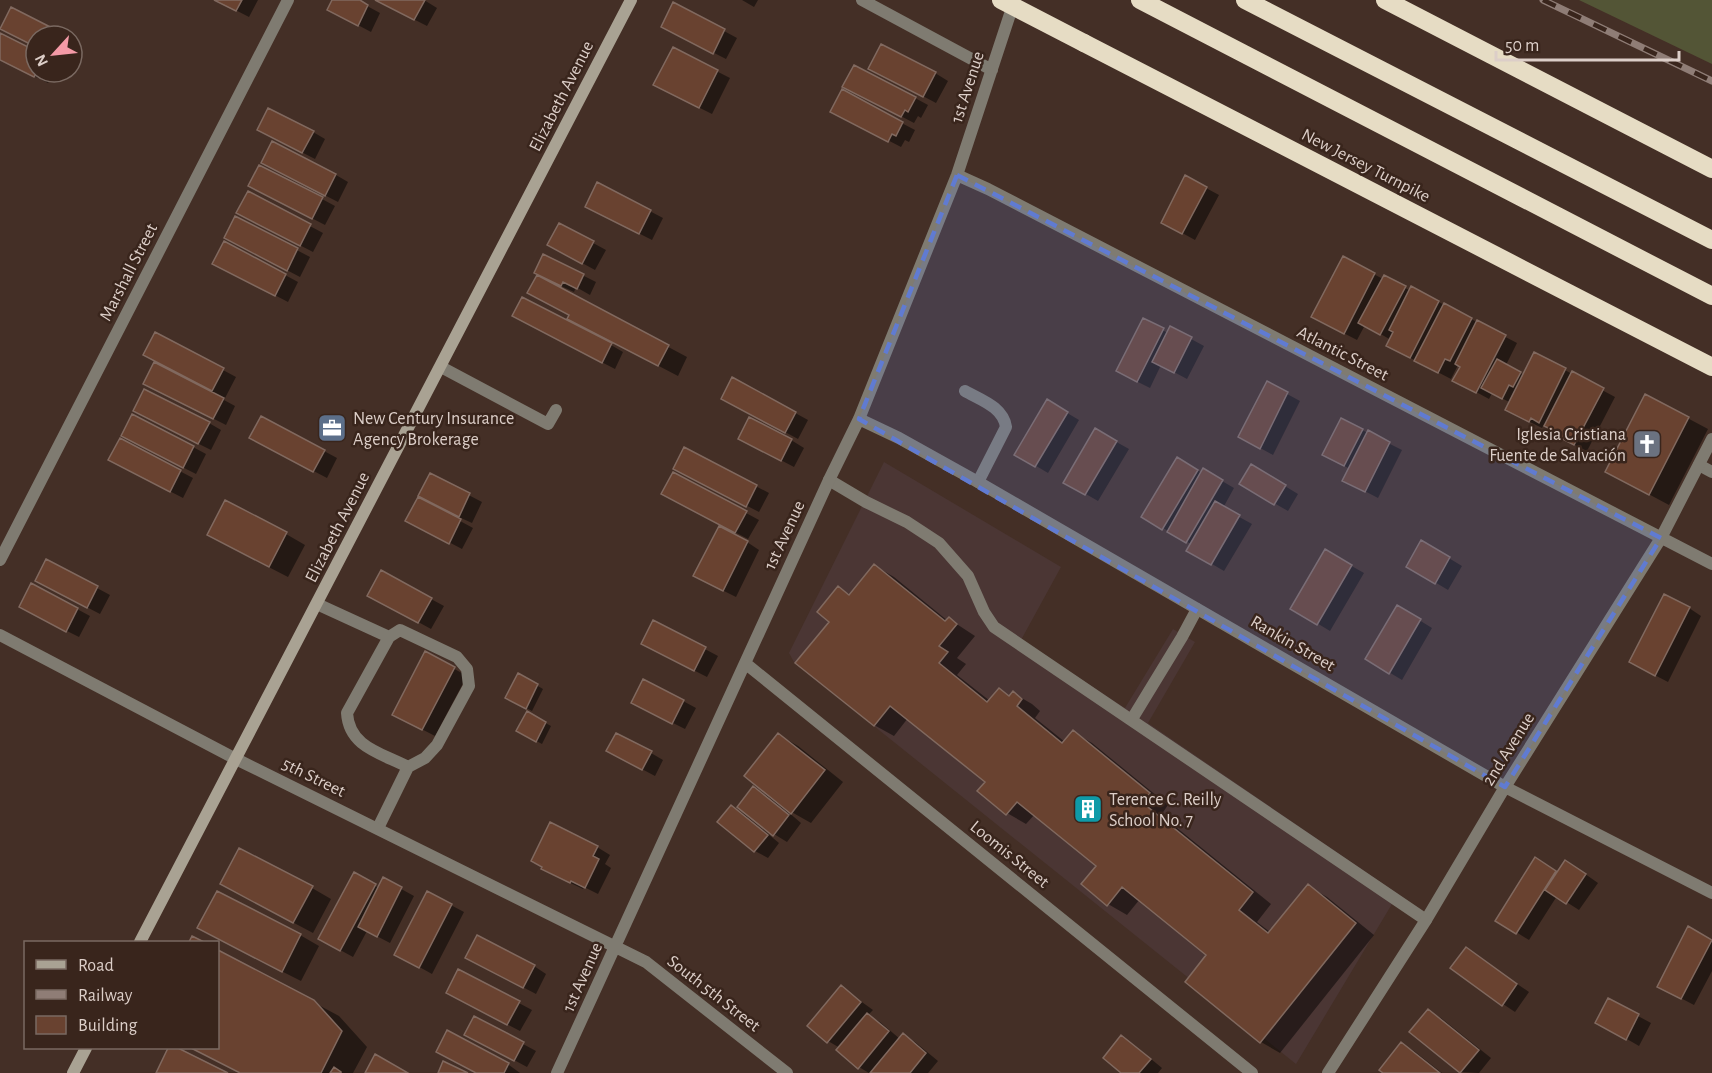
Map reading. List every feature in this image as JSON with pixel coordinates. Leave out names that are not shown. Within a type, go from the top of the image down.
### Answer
[{"type":"highway","name":"New Jersey Turnpike","points":[[1001,0],[1712,367]]},
{"type":"highway","points":[[1140,0],[1708,294]]},
{"type":"highway","points":[[1245,0],[1712,240]]},
{"type":"highway","points":[[1384,0],[1712,169]]},
{"type":"street","name":"Marshall Street","points":[[0,560],[288,0]]},
{"type":"street","name":"Elizabeth Avenue","points":[[141,941],[631,0]]},
{"type":"street","points":[[862,0],[992,70]]},
{"type":"street","name":"1st Avenue","points":[[558,1073],[828,480],[859,419],[957,176],[1015,0]]},
{"type":"street","name":"Atlantic Street","points":[[957,176],[1009,200],[1712,564]]},
{"type":"street","points":[[441,366],[548,424],[556,410]]},
{"type":"street","points":[[965,391],[999,411],[1005,418],[1006,427],[978,482]]},
{"type":"street","name":"Rankin Street","points":[[859,419],[899,438],[978,482],[1505,787],[1712,893]]},
{"type":"street","name":"2nd Avenue","points":[[1328,1073],[1426,920],[1505,787],[1661,538],[1712,439]]},
{"type":"street","points":[[1699,465],[1712,472]]},
{"type":"street","points":[[828,480],[907,522],[939,543],[969,576],[984,612],[994,627],[1426,920]]},
{"type":"street","points":[[317,604],[389,637]]},
{"type":"street","points":[[1132,719],[1197,609]]},
{"type":"street","points":[[378,828],[408,767],[425,758],[437,745],[469,686],[467,669],[457,657],[400,630],[389,637],[347,713],[348,726],[357,741],[408,767]]},
{"type":"street","name":"5th Street","points":[[0,634],[236,759],[615,948]]},
{"type":"street","name":"Loomis Street","points":[[745,663],[1252,1073]]},
{"type":"street","name":"South 5th Street","points":[[615,948],[646,962],[787,1073]]},
{"type":"street","points":[[73,1073],[85,1049]]},
{"type":"highlighted area","points":[[957,175],[1661,538],[1505,787],[859,419]]},
{"type":"shaded area","points":[[884,462],[1061,567],[1021,640],[1125,708],[1173,629],[1195,642],[1148,723],[1398,894],[1296,1064],[794,662],[789,653]]},
{"type":"green space","points":[[1579,0],[1712,0],[1712,64]]},
{"type":"building","points":[[214,0],[242,0],[236,11]]},
{"type":"building","points":[[332,0],[360,0],[368,5],[358,26],[327,10]]},
{"type":"building","points":[[375,0],[425,0],[414,20]]},
{"type":"building","points":[[673,2],[725,29],[713,54],[661,27]]},
{"type":"building","points":[[11,7],[44,24],[24,24],[24,41],[0,29]]},
{"type":"building","points":[[0,33],[24,45],[24,72],[0,60]]},
{"type":"building","points":[[881,44],[936,72],[923,97],[868,69]]},
{"type":"building","points":[[673,47],[718,70],[699,108],[653,85]]},
{"type":"building","points":[[854,65],[916,97],[908,112],[905,110],[901,117],[842,87]]},
{"type":"building","points":[[842,89],[903,122],[896,136],[892,134],[888,142],[830,112]]},
{"type":"building","points":[[268,108],[314,131],[302,153],[257,130]]},
{"type":"building","points":[[272,141],[336,174],[325,196],[261,163]]},
{"type":"building","points":[[259,165],[323,197],[312,219],[248,186]]},
{"type":"building","points":[[1185,175],[1207,187],[1182,234],[1161,223]]},
{"type":"building","points":[[597,182],[651,210],[639,234],[585,207]]},
{"type":"building","points":[[248,191],[311,224],[300,246],[236,213]]},
{"type":"building","points":[[235,216],[298,248],[287,271],[224,238]]},
{"type":"building","points":[[559,223],[594,241],[582,264],[547,245]]},
{"type":"building","points":[[224,241],[286,274],[275,296],[212,264]]},
{"type":"building","points":[[543,254],[584,274],[577,289],[563,282],[561,286],[534,273]]},
{"type":"building","points":[[1343,256],[1375,273],[1344,334],[1311,317]]},
{"type":"building","points":[[537,275],[669,345],[658,366],[567,319],[569,315],[527,293]]},
{"type":"building","points":[[1384,275],[1406,286],[1380,335],[1358,323]]},
{"type":"building","points":[[1411,286],[1439,301],[1410,358],[1386,346],[1393,332],[1389,330]]},
{"type":"building","points":[[522,297],[612,343],[602,363],[512,316]]},
{"type":"building","points":[[1444,303],[1472,318],[1450,361],[1445,359],[1438,373],[1414,361]]},
{"type":"building","points":[[1143,318],[1164,328],[1137,382],[1116,371]]},
{"type":"building","points":[[1477,320],[1506,335],[1476,393],[1452,381],[1460,367],[1455,364]]},
{"type":"building","points":[[1170,326],[1192,337],[1174,373],[1152,362]]},
{"type":"building","points":[[155,332],[224,368],[212,391],[143,355]]},
{"type":"building","points":[[1534,352],[1566,368],[1539,423],[1531,418],[1529,422],[1505,410]]},
{"type":"building","points":[[1497,359],[1521,372],[1513,387],[1509,385],[1502,399],[1481,388]]},
{"type":"building","points":[[154,362],[224,398],[213,419],[143,384]]},
{"type":"building","points":[[1572,371],[1604,388],[1574,445],[1551,433],[1552,430],[1544,426]]},
{"type":"building","points":[[732,377],[796,412],[785,433],[721,399]]},
{"type":"building","points":[[1267,381],[1288,392],[1260,449],[1238,437]]},
{"type":"building","points":[[144,389],[210,422],[198,444],[133,411]]},
{"type":"building","name":"Iglesia Cristiana Fuente de Salvación","points":[[1645,394],[1689,417],[1649,495],[1605,472]]},
{"type":"building","points":[[1047,399],[1068,412],[1035,467],[1014,455]]},
{"type":"building","points":[[132,414],[194,446],[183,468],[121,436]]},
{"type":"building","points":[[261,416],[325,450],[313,472],[249,438]]},
{"type":"building","points":[[749,417],[792,439],[781,461],[738,439]]},
{"type":"building","points":[[1341,418],[1363,429],[1344,466],[1322,455]]},
{"type":"building","points":[[1095,428],[1117,441],[1085,495],[1063,483]]},
{"type":"building","points":[[1368,430],[1390,442],[1365,492],[1342,481]]},
{"type":"building","points":[[120,438],[181,470],[170,492],[108,460]]},
{"type":"building","points":[[684,447],[757,485],[746,507],[673,469]]},
{"type":"building","points":[[1177,457],[1198,470],[1162,530],[1141,517]]},
{"type":"building","points":[[1251,464],[1286,485],[1274,505],[1239,484]]},
{"type":"building","points":[[1203,468],[1223,480],[1186,543],[1167,532]]},
{"type":"building","points":[[673,472],[747,511],[735,533],[661,494]]},
{"type":"building","points":[[430,473],[470,493],[459,517],[418,496]]},
{"type":"building","points":[[418,497],[461,519],[449,544],[405,521]]},
{"type":"building","points":[[225,500],[287,532],[269,567],[207,535]]},
{"type":"building","points":[[1215,501],[1240,515],[1211,565],[1186,551]]},
{"type":"building","points":[[719,526],[748,541],[723,591],[693,576]]},
{"type":"building","points":[[1421,540],[1450,557],[1435,584],[1406,567]]},
{"type":"building","points":[[1325,549],[1352,565],[1317,625],[1290,609]]},
{"type":"building","points":[[46,559],[98,586],[87,608],[35,581]]},
{"type":"building","name":"Terence C. Reilly School No. 7","points":[[874,564],[945,621],[949,617],[957,624],[939,646],[948,652],[939,663],[987,702],[999,688],[1009,696],[1013,691],[1022,699],[1017,706],[1062,743],[1073,730],[1150,793],[1143,803],[1253,892],[1239,910],[1268,933],[1308,884],[1356,923],[1260,1043],[1185,982],[1206,955],[1122,887],[1107,906],[1081,884],[1096,866],[1017,802],[1006,815],[977,791],[985,782],[890,706],[874,726],[795,663],[829,622],[817,612],[838,586],[849,595]]},
{"type":"building","points":[[381,570],[432,598],[418,623],[367,596]]},
{"type":"building","points":[[31,583],[78,608],[66,632],[19,607]]},
{"type":"building","points":[[1664,594],[1690,607],[1655,676],[1629,662]]},
{"type":"building","points":[[1397,605],[1421,619],[1389,674],[1365,659]]},
{"type":"building","points":[[653,620],[706,647],[694,671],[641,644]]},
{"type":"building","points":[[425,651],[455,667],[422,730],[392,715]]},
{"type":"building","points":[[518,673],[538,684],[526,709],[505,698]]},
{"type":"building","points":[[643,679],[684,700],[672,724],[631,703]]},
{"type":"building","points":[[527,711],[546,722],[536,742],[516,731]]},
{"type":"building","points":[[616,733],[652,751],[642,770],[606,751]]},
{"type":"building","points":[[778,733],[825,770],[791,814],[744,776]]},
{"type":"building","points":[[753,786],[789,815],[773,836],[737,807]]},
{"type":"building","points":[[731,805],[768,835],[754,852],[717,822]]},
{"type":"building","points":[[550,822],[598,846],[593,856],[599,859],[585,888],[541,869],[542,867],[531,861]]},
{"type":"building","points":[[239,848],[313,886],[293,923],[220,884]]},
{"type":"building","points":[[1535,857],[1556,871],[1516,934],[1495,921]]},
{"type":"building","points":[[1565,860],[1586,874],[1566,904],[1545,890]]},
{"type":"building","points":[[354,872],[376,884],[340,951],[318,939]]},
{"type":"building","points":[[383,877],[402,887],[377,937],[358,927]]},
{"type":"building","points":[[217,891],[301,934],[282,972],[197,928]]},
{"type":"building","points":[[427,891],[452,904],[419,968],[394,955]]},
{"type":"building","points":[[1688,926],[1712,940],[1681,999],[1657,987]]},
{"type":"building","points":[[477,935],[535,965],[523,988],[465,958]]},
{"type":"building","points":[[192,936],[202,941],[190,941]]},
{"type":"building","points":[[1466,947],[1517,984],[1502,1006],[1450,968]]},
{"type":"building","points":[[219,951],[314,1000],[342,1031],[321,1073],[240,1073],[193,1049],[219,1049]]},
{"type":"building","points":[[458,969],[520,1001],[507,1025],[446,993]]},
{"type":"building","points":[[841,985],[861,1002],[827,1043],[807,1026]]},
{"type":"building","points":[[1608,998],[1639,1014],[1626,1040],[1595,1023]]},
{"type":"building","points":[[1428,1009],[1479,1050],[1460,1073],[1409,1032]]},
{"type":"building","points":[[867,1013],[889,1031],[858,1069],[836,1050]]},
{"type":"building","points":[[474,1016],[524,1042],[514,1061],[464,1035]]},
{"type":"building","points":[[447,1030],[509,1063],[504,1073],[476,1073],[436,1052]]},
{"type":"building","points":[[903,1033],[926,1053],[910,1073],[870,1073]]},
{"type":"building","points":[[1121,1035],[1151,1059],[1139,1073],[1121,1073],[1103,1058]]},
{"type":"building","points":[[1401,1042],[1440,1073],[1383,1073],[1379,1070]]},
{"type":"building","points":[[168,1049],[180,1049],[228,1073],[156,1073]]},
{"type":"building","points":[[375,1054],[408,1073],[365,1073]]},
{"type":"building","points":[[443,1061],[468,1073],[438,1073]]},
{"type":"building","points":[[334,1067],[341,1072],[341,1073],[330,1073]]},
{"type":"railway","points":[[1543,0],[1712,81]]},
{"type":"place","name":"New Century Insurance Agency Brokerage","points":[[332,428]]},
{"type":"place","name":"Iglesia Cristiana Fuente de Salvación","points":[[1647,444]]},
{"type":"place","name":"Terence C. Reilly School No. 7","points":[[1088,809]]}]
